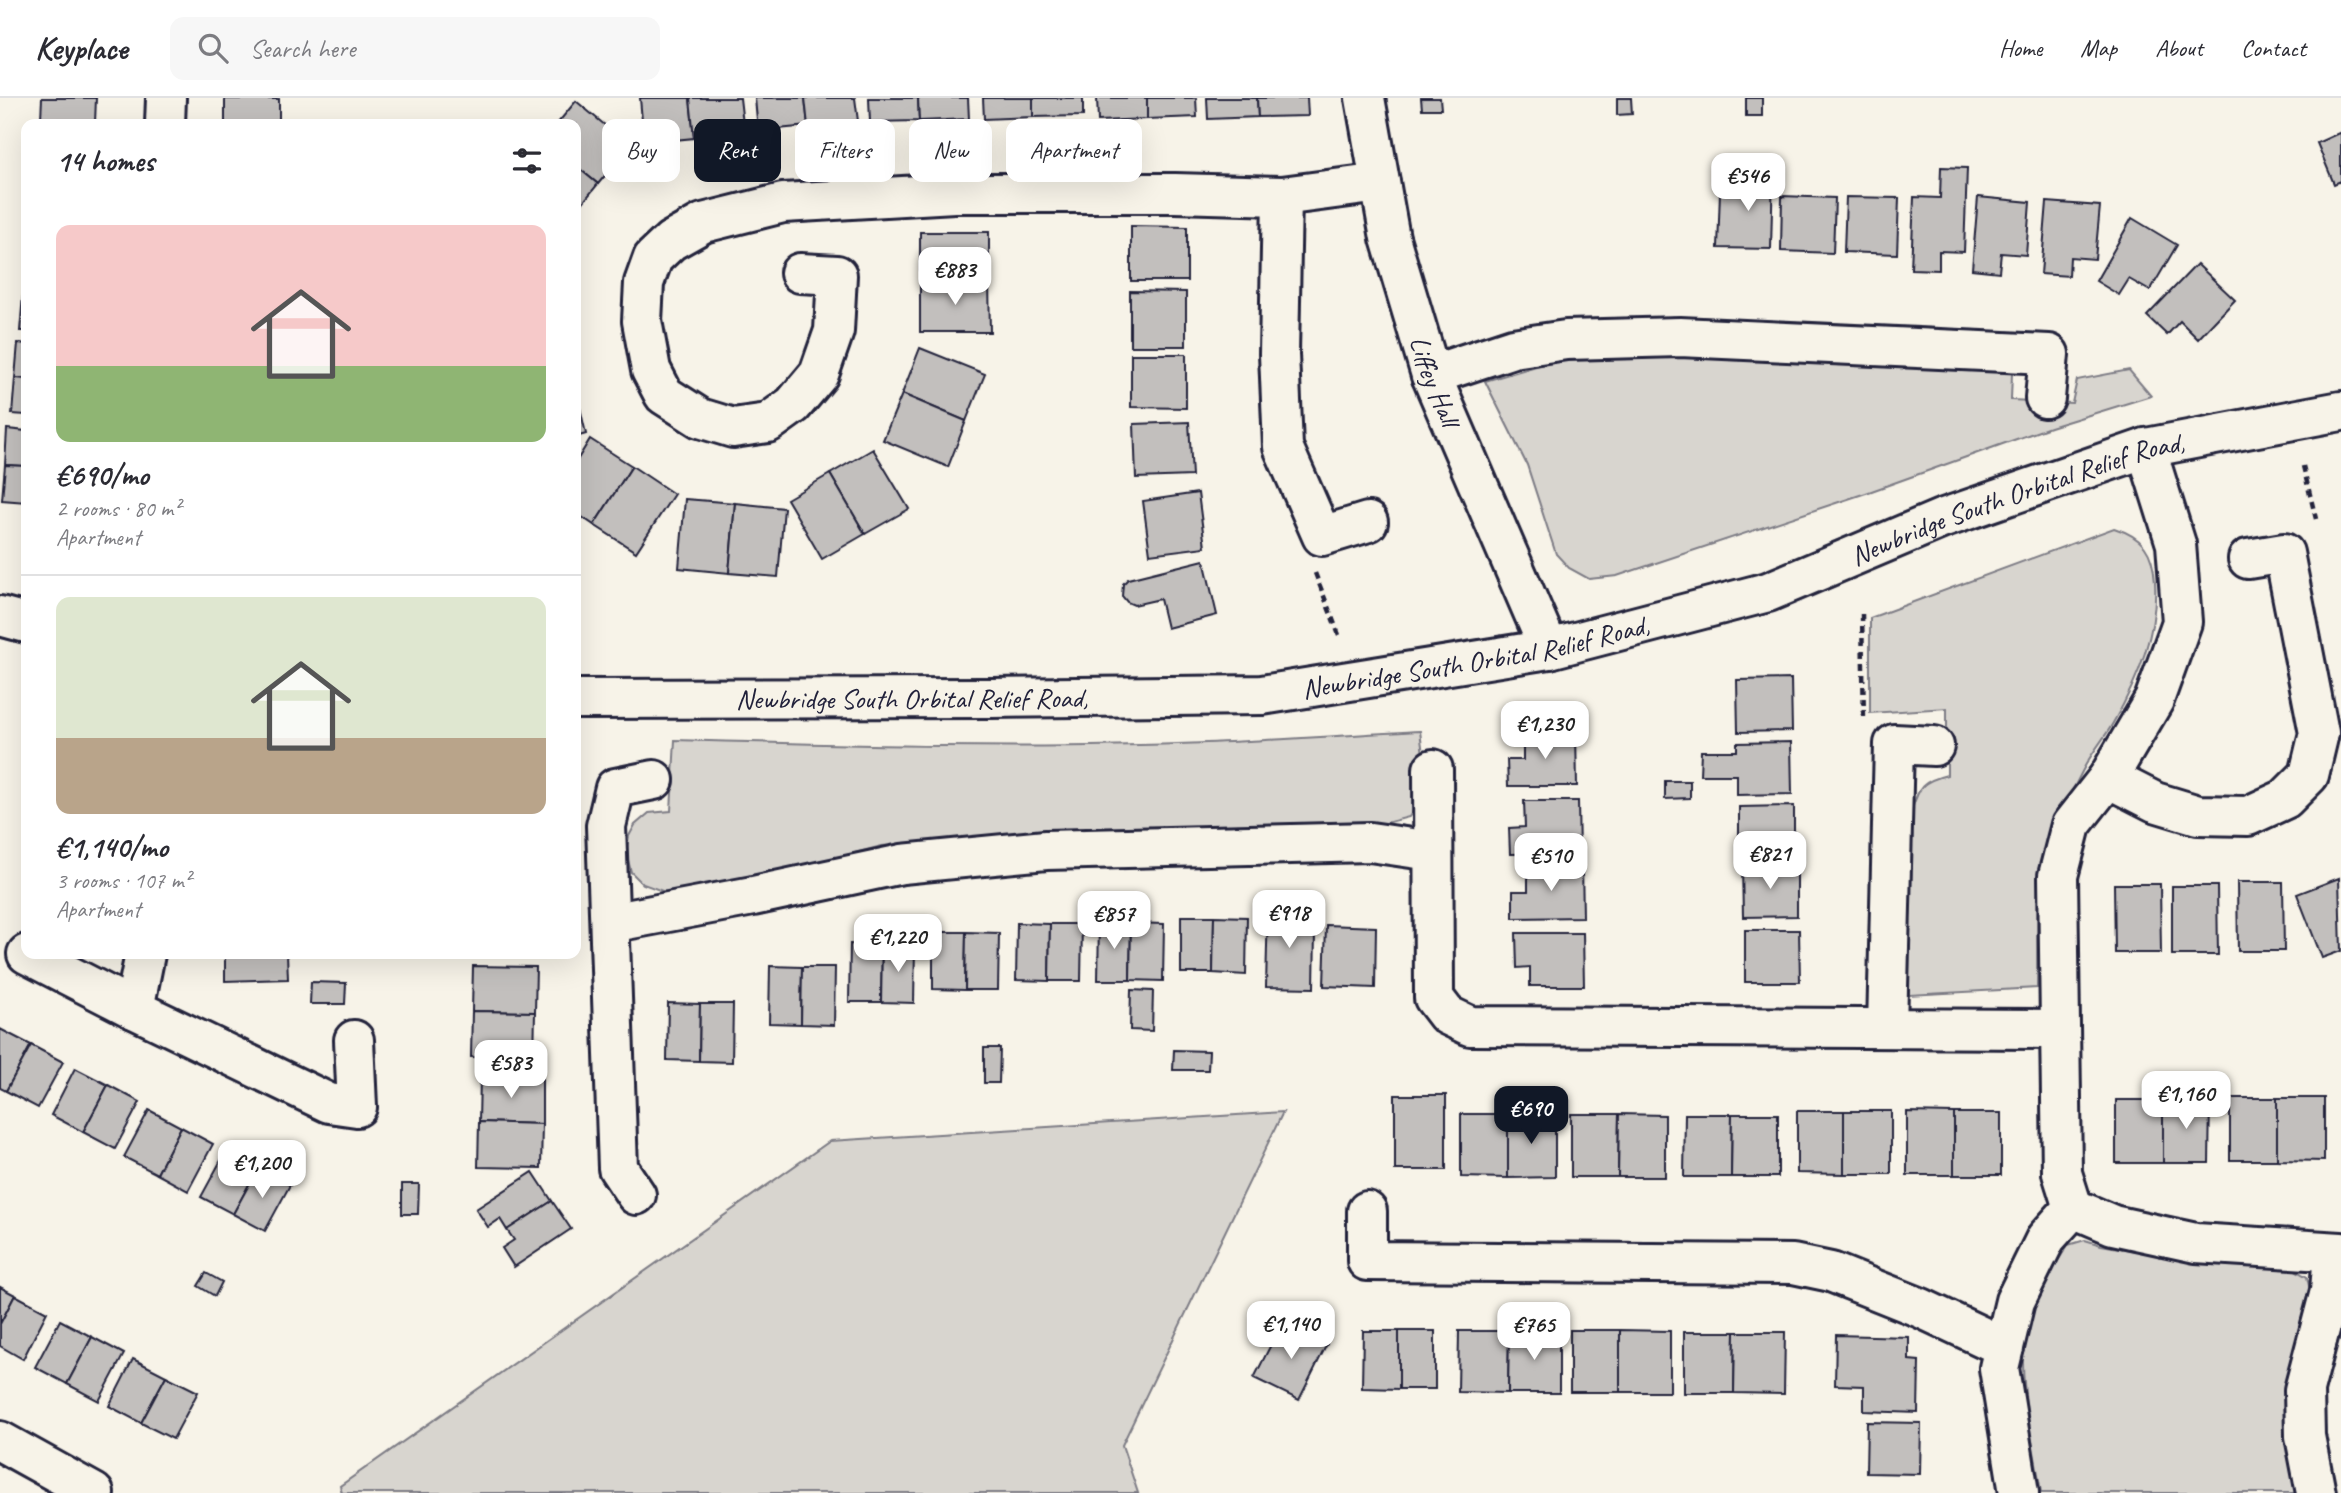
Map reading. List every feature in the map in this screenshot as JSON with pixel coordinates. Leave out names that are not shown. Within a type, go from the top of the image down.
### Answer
[{"type":"street","points":[[165,119],[166,98]]},
{"type":"street","name":"Liffey Hall","points":[[1365,98],[1390,239],[1431,375],[1549,649]]},
{"type":"street","points":[[800,273],[837,275],[834,331],[819,374],[793,405],[768,423],[733,428],[700,418],[664,395],[651,370],[642,321],[644,283],[653,258],[671,241],[703,223],[783,203],[954,193],[1282,196],[1380,183]]},
{"type":"street","points":[[1282,196],[1279,354],[1283,447],[1322,536],[1368,522]]},
{"type":"street","points":[[1431,375],[1513,348],[1566,340],[1679,337],[2049,354],[2045,398]]},
{"type":"street","name":"Newbridge South Orbital Relief Road,","points":[[581,699],[1262,695],[1549,649],[1768,592],[1941,519],[2146,448],[2341,411]]},
{"type":"street","points":[[2146,448],[2176,544],[2182,622],[2154,701],[2108,778],[2071,825],[2058,876],[2062,1173],[2073,1208],[2113,1225],[2196,1243],[2337,1252],[2330,1291],[2304,1390],[2305,1436],[2316,1493]]},
{"type":"street","points":[[2108,778],[2155,802],[2198,815],[2248,816],[2285,799],[2309,775],[2319,733],[2284,553],[2248,559]]},
{"type":"street","points":[[0,616],[21,622]]},
{"type":"street","points":[[1887,1028],[1894,744],[1934,746]]},
{"type":"street","points":[[1433,769],[1434,998],[1447,1015],[1470,1026],[2060,1029]]},
{"type":"street","points":[[636,1195],[618,1168],[606,825],[614,788],[654,780]]},
{"type":"street","points":[[610,923],[902,864],[1046,850],[1370,842],[1432,851]]},
{"type":"street","points":[[0,940],[21,951]]},
{"type":"street","points":[[37,959],[134,1009],[330,1102],[356,1107],[354,1040]]},
{"type":"street","points":[[134,1009],[144,959]]},
{"type":"street","points":[[2019,1493],[1999,1368],[2015,1301],[2046,1238],[2073,1208]]},
{"type":"street","points":[[1367,1211],[1367,1261],[1793,1264],[1831,1272],[1922,1308],[2004,1347]]},
{"type":"street","points":[[0,1441],[94,1493]]},
{"type":"path","points":[[2303,466],[2316,519]]},
{"type":"path","points":[[1310,563],[1339,635]]},
{"type":"path","points":[[1862,614],[1864,722]]},
{"type":"shaded area","points":[[1577,354],[1898,358],[2001,364],[2012,373],[2011,400],[2072,403],[2077,380],[2129,370],[2151,396],[2050,427],[1866,493],[1617,576],[1589,579],[1569,568],[1556,554],[1527,465],[1485,381]]},
{"type":"shaded area","points":[[2114,528],[2139,541],[2152,562],[2155,601],[2150,637],[2131,690],[2087,762],[2055,822],[2046,848],[2039,887],[2037,988],[1909,995],[1910,815],[1921,787],[1931,780],[1947,775],[1947,708],[1870,713],[1870,618]]},
{"type":"shaded area","points":[[1420,731],[1424,762],[1421,798],[1409,817],[1382,824],[1216,826],[1007,835],[882,846],[795,868],[668,893],[643,884],[631,872],[626,852],[629,836],[635,825],[649,813],[671,811],[675,740],[1074,746],[1207,743]]},
{"type":"shaded area","points":[[1283,1112],[1122,1445],[1138,1493],[342,1493],[340,1486],[830,1141]]},
{"type":"shaded area","points":[[2085,1240],[2191,1260],[2290,1267],[2307,1277],[2310,1290],[2286,1395],[2298,1493],[2041,1493],[2027,1412],[2023,1371],[2025,1332],[2036,1299],[2068,1245]]},
{"type":"building","points":[[42,98],[96,98],[95,119],[41,118]]},
{"type":"building","points":[[640,98],[690,98],[694,138],[680,139],[680,119],[642,119]]},
{"type":"building","points":[[690,98],[740,98],[742,119],[694,119],[694,138]]},
{"type":"building","points":[[755,98],[805,98],[807,119],[795,119],[795,127],[781,129],[781,119],[757,119]]},
{"type":"building","points":[[805,98],[855,98],[858,119],[807,119]]},
{"type":"building","points":[[869,98],[918,98],[919,119],[895,121],[895,119],[870,119]]},
{"type":"building","points":[[918,98],[968,98],[969,119],[919,119]]},
{"type":"building","points":[[983,98],[1033,98],[1033,117],[984,119]]},
{"type":"building","points":[[1033,98],[1083,98],[1083,116],[1033,117]]},
{"type":"building","points":[[1097,98],[1147,98],[1147,119],[1098,119]]},
{"type":"building","points":[[1147,98],[1196,98],[1197,117],[1147,119]]},
{"type":"building","points":[[1207,98],[1257,98],[1258,117],[1208,119]]},
{"type":"building","points":[[1257,98],[1307,98],[1308,116],[1258,117]]},
{"type":"building","points":[[1421,98],[1440,98],[1441,109],[1422,109]]},
{"type":"building","points":[[1617,98],[1631,98],[1632,114],[1617,115]]},
{"type":"building","points":[[1746,98],[1762,98],[1762,116],[1746,116]]},
{"type":"building","points":[[225,99],[279,99],[279,119],[225,119]]},
{"type":"building","points":[[576,101],[602,123],[602,179],[598,184],[581,170],[581,119],[561,119]]},
{"type":"building","points":[[2341,132],[2341,181],[2334,184],[2317,143]]},
{"type":"building","points":[[1941,167],[1967,168],[1964,252],[1939,251],[1939,270],[1911,269],[1914,197],[1940,198]]},
{"type":"building","points":[[1745,168],[1773,169],[1771,249],[1718,248],[1720,192],[1744,193]]},
{"type":"building","points":[[581,170],[598,184],[581,205]]},
{"type":"building","points":[[1782,196],[1835,198],[1833,253],[1781,251]]},
{"type":"building","points":[[1846,197],[1899,198],[1897,254],[1844,252]]},
{"type":"building","points":[[1978,197],[2030,202],[2026,255],[2001,253],[1999,272],[1972,269]]},
{"type":"building","points":[[2047,202],[2100,206],[2095,259],[2070,257],[2069,276],[2041,274]]},
{"type":"building","points":[[2132,218],[2177,245],[2150,291],[2129,279],[2119,295],[2096,281]]},
{"type":"building","points":[[1131,226],[1187,227],[1187,281],[1131,281]]},
{"type":"building","points":[[920,232],[989,232],[989,282],[920,282]]},
{"type":"building","points":[[2197,264],[2235,300],[2198,339],[2180,321],[2167,335],[2147,316]]},
{"type":"building","points":[[920,282],[989,282],[990,332],[920,332]]},
{"type":"building","points":[[1130,291],[1186,292],[1186,346],[1130,346]]},
{"type":"building","points":[[18,343],[21,343],[21,379],[15,378]]},
{"type":"building","points":[[920,348],[985,374],[966,421],[902,394]]},
{"type":"building","points":[[1131,354],[1186,354],[1186,408],[1131,407]]},
{"type":"building","points":[[15,378],[21,379],[21,415],[12,414]]},
{"type":"building","points":[[902,394],[966,421],[948,467],[883,440]]},
{"type":"building","points":[[581,412],[586,434],[581,436]]},
{"type":"building","points":[[1189,422],[1192,476],[1136,478],[1134,424]]},
{"type":"building","points":[[7,429],[21,430],[21,466],[5,465]]},
{"type":"building","points":[[590,439],[632,466],[594,525],[581,516],[581,454]]},
{"type":"building","points":[[873,449],[909,509],[865,534],[830,474]]},
{"type":"building","points":[[5,465],[21,466],[21,502],[2,500]]},
{"type":"building","points":[[632,466],[674,494],[636,552],[594,525]]},
{"type":"building","points":[[830,474],[865,534],[822,559],[787,499]]},
{"type":"building","points":[[1198,493],[1205,547],[1150,554],[1143,501]]},
{"type":"building","points":[[685,499],[735,503],[729,573],[679,568]]},
{"type":"building","points":[[735,503],[784,508],[778,577],[729,573]]},
{"type":"building","points":[[1204,560],[1217,615],[1167,628],[1160,599],[1134,605],[1122,596],[1123,584],[1128,579]]},
{"type":"building","points":[[1791,679],[1792,731],[1738,732],[1737,680]]},
{"type":"building","points":[[1576,733],[1577,786],[1508,786],[1507,760],[1523,760],[1523,734]]},
{"type":"building","points":[[1791,742],[1792,794],[1737,795],[1737,775],[1700,775],[1701,751],[1737,751],[1737,743]]},
{"type":"building","points":[[1665,781],[1690,781],[1690,798],[1665,799]]},
{"type":"building","points":[[1524,801],[1578,801],[1579,853],[1510,854],[1509,828],[1525,827]]},
{"type":"building","points":[[1794,806],[1794,858],[1739,859],[1739,807]]},
{"type":"building","points":[[1582,864],[1583,917],[1513,918],[1513,891],[1528,891],[1528,865]]},
{"type":"building","points":[[1742,865],[1797,865],[1797,916],[1743,917]]},
{"type":"building","points":[[2339,878],[2341,951],[2322,958],[2297,894]]},
{"type":"building","points":[[2237,882],[2283,882],[2284,951],[2238,951]]},
{"type":"building","points":[[2114,884],[2160,884],[2161,953],[2115,953]]},
{"type":"building","points":[[2172,886],[2217,886],[2218,955],[2172,955]]},
{"type":"building","points":[[1268,905],[1300,906],[1299,931],[1315,931],[1314,988],[1266,987]]},
{"type":"building","points":[[1181,916],[1214,916],[1213,973],[1181,973]]},
{"type":"building","points":[[1214,916],[1247,917],[1246,975],[1213,973]]},
{"type":"building","points":[[1099,922],[1131,923],[1130,980],[1098,980]]},
{"type":"building","points":[[1017,923],[1050,924],[1049,981],[1016,980]]},
{"type":"building","points":[[1131,923],[1164,924],[1163,981],[1130,980]]},
{"type":"building","points":[[1050,924],[1082,924],[1081,981],[1049,981]]},
{"type":"building","points":[[1326,925],[1376,927],[1375,988],[1324,986]]},
{"type":"building","points":[[1745,930],[1799,930],[1800,982],[1745,982]]},
{"type":"building","points":[[933,932],[966,932],[965,990],[933,989]]},
{"type":"building","points":[[966,932],[999,933],[998,990],[965,990]]},
{"type":"building","points":[[1516,933],[1583,933],[1584,986],[1530,986],[1530,967],[1517,968]]},
{"type":"building","points":[[850,944],[882,945],[881,1002],[849,1002]]},
{"type":"building","points":[[882,945],[915,946],[914,1003],[881,1002]]},
{"type":"building","points":[[225,959],[287,959],[288,979],[225,981]]},
{"type":"building","points":[[473,966],[536,967],[535,1012],[472,1011]]},
{"type":"building","points":[[770,966],[802,967],[801,1024],[769,1023]]},
{"type":"building","points":[[802,967],[835,967],[834,1025],[801,1024]]},
{"type":"building","points":[[311,982],[346,983],[345,1004],[310,1004]]},
{"type":"building","points":[[1131,990],[1153,991],[1152,1031],[1130,1030]]},
{"type":"building","points":[[668,1003],[700,1004],[699,1061],[667,1060]]},
{"type":"building","points":[[700,1004],[733,1004],[732,1062],[699,1061]]},
{"type":"building","points":[[472,1011],[535,1012],[534,1058],[471,1057]]},
{"type":"building","points":[[0,1029],[31,1045],[6,1091],[0,1088]]},
{"type":"building","points":[[31,1045],[63,1062],[38,1108],[6,1091]]},
{"type":"building","points":[[984,1048],[1000,1048],[999,1083],[984,1083]]},
{"type":"building","points":[[1174,1050],[1209,1051],[1208,1070],[1173,1070]]},
{"type":"building","points":[[75,1068],[108,1085],[83,1132],[51,1115]]},
{"type":"building","points":[[480,1077],[542,1078],[542,1124],[479,1122]]},
{"type":"building","points":[[108,1085],[140,1102],[115,1149],[83,1132]]},
{"type":"building","points":[[1395,1095],[1446,1095],[1446,1170],[1395,1170]]},
{"type":"building","points":[[2230,1098],[2277,1098],[2277,1160],[2230,1160]]},
{"type":"building","points":[[2277,1098],[2324,1098],[2324,1161],[2277,1160]]},
{"type":"building","points":[[2116,1100],[2163,1100],[2163,1163],[2116,1163]]},
{"type":"building","points":[[2163,1100],[2210,1100],[2209,1163],[2163,1163]]},
{"type":"building","points":[[149,1110],[181,1127],[157,1174],[124,1157]]},
{"type":"building","points":[[1797,1111],[1844,1111],[1844,1174],[1797,1173]]},
{"type":"building","points":[[1844,1111],[1891,1111],[1891,1174],[1844,1174]]},
{"type":"building","points":[[1907,1112],[1954,1113],[1954,1175],[1907,1175]]},
{"type":"building","points":[[1954,1113],[2001,1113],[2001,1175],[1954,1175]]},
{"type":"building","points":[[1461,1114],[1508,1114],[1508,1178],[1461,1177]]},
{"type":"building","points":[[1508,1114],[1555,1115],[1555,1177],[1508,1178]]},
{"type":"building","points":[[1571,1114],[1619,1114],[1618,1177],[1571,1177]]},
{"type":"building","points":[[1619,1114],[1665,1115],[1665,1177],[1618,1177]]},
{"type":"building","points":[[1685,1114],[1732,1114],[1731,1177],[1684,1177]]},
{"type":"building","points":[[1732,1114],[1778,1114],[1778,1177],[1731,1177]]},
{"type":"building","points":[[479,1122],[542,1124],[541,1168],[478,1167]]},
{"type":"building","points":[[181,1127],[213,1144],[188,1191],[157,1174]]},
{"type":"building","points":[[226,1151],[258,1168],[233,1214],[201,1197]]},
{"type":"building","points":[[258,1168],[290,1185],[265,1231],[233,1214]]},
{"type":"building","points":[[533,1172],[552,1201],[507,1230],[500,1219],[488,1227],[476,1209]]},
{"type":"building","points":[[402,1184],[419,1184],[418,1214],[402,1214]]},
{"type":"building","points":[[552,1201],[571,1229],[514,1267],[502,1248],[514,1240],[507,1230]]},
{"type":"building","points":[[206,1273],[222,1282],[215,1296],[198,1286]]},
{"type":"building","points":[[0,1287],[15,1295],[0,1324]]},
{"type":"building","points":[[15,1295],[47,1312],[23,1359],[0,1346],[0,1324]]},
{"type":"building","points":[[60,1320],[92,1337],[67,1384],[35,1367]]},
{"type":"building","points":[[1283,1321],[1327,1344],[1299,1400],[1254,1378]]},
{"type":"building","points":[[1570,1330],[1620,1330],[1620,1392],[1570,1392]]},
{"type":"building","points":[[1620,1330],[1670,1331],[1670,1392],[1620,1392]]},
{"type":"building","points":[[1363,1331],[1399,1331],[1399,1389],[1362,1388]]},
{"type":"building","points":[[1399,1331],[1435,1331],[1435,1389],[1399,1389]]},
{"type":"building","points":[[1459,1331],[1509,1331],[1508,1393],[1458,1392]]},
{"type":"building","points":[[1509,1331],[1559,1331],[1559,1393],[1508,1393]]},
{"type":"building","points":[[1684,1332],[1735,1332],[1734,1393],[1684,1393]]},
{"type":"building","points":[[1735,1332],[1785,1332],[1784,1394],[1734,1393]]},
{"type":"building","points":[[1836,1335],[1909,1337],[1909,1360],[1919,1361],[1918,1413],[1864,1411],[1864,1386],[1835,1385]]},
{"type":"building","points":[[92,1337],[124,1354],[99,1401],[67,1384]]},
{"type":"building","points":[[133,1359],[166,1376],[141,1423],[109,1406]]},
{"type":"building","points":[[166,1376],[198,1392],[173,1439],[141,1423]]},
{"type":"building","points":[[1867,1422],[1921,1423],[1920,1474],[1866,1473]]}]
